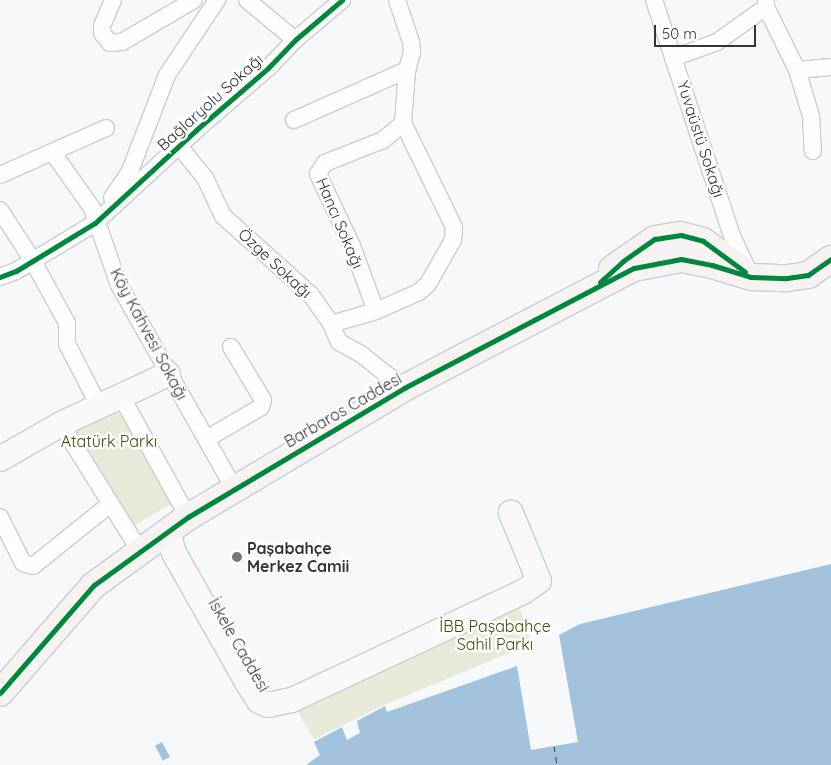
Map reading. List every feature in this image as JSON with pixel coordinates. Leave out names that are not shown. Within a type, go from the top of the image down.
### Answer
[{"type":"main road","name":"Barbaros Caddesi","points":[[0,693],[94,585],[140,551],[234,488],[404,388],[593,290],[604,276],[656,239],[681,235],[703,241],[751,277]]},
{"type":"main road","points":[[751,277],[787,278],[808,274],[831,259]]},
{"type":"main road","points":[[0,459],[61,424],[168,374]]},
{"type":"main road","name":"İskele Caddesi","points":[[178,525],[174,553],[259,702],[268,705],[292,700],[514,596],[539,581],[511,514]]},
{"type":"street","points":[[113,0],[102,26],[102,34],[110,43],[122,42],[194,0]]},
{"type":"street","points":[[0,277],[16,271],[96,223],[130,171],[167,75],[217,0]]},
{"type":"street","points":[[247,0],[294,40]]},
{"type":"street","name":"Bağlaryolu Sokağı","points":[[96,223],[179,146],[268,68],[294,40],[342,0]]},
{"type":"street","points":[[331,324],[376,311],[419,292],[428,284],[453,240],[454,227],[403,123],[407,70],[412,53],[412,42],[397,0]]},
{"type":"street","name":"Yuvaüstü Sokağı","points":[[654,0],[732,236],[751,277]]},
{"type":"street","points":[[673,58],[717,42],[766,3],[797,70],[812,116],[813,151]]},
{"type":"street","points":[[797,70],[831,67]]},
{"type":"street","points":[[294,120],[407,70]]},
{"type":"street","name":"Hancı Sokağı","points":[[376,311],[352,246],[319,180],[318,174],[325,163],[383,140],[403,123]]},
{"type":"street","points":[[0,175],[106,128]]},
{"type":"street","name":"Özge Sokağı","points":[[179,146],[205,178],[223,216],[311,295],[331,324],[339,342],[362,355],[404,388]]},
{"type":"street","name":"Köy Kahvesi Sokağı","points":[[53,153],[92,208],[119,285],[168,374],[208,438],[234,488]]},
{"type":"street","points":[[0,210],[32,261],[67,323],[67,344],[99,406]]},
{"type":"street","points":[[208,438],[261,407],[262,400],[231,346]]},
{"type":"street","points":[[121,396],[178,525]]},
{"type":"street","points":[[61,424],[109,505],[140,551]]},
{"type":"street","points":[[0,517],[23,563],[33,566],[109,505]]},
{"type":"green space","name":"Atatürk Parkı","points":[[117,405],[174,503],[129,528],[73,430]]},
{"type":"green space","name":"İBB Paşabahçe Sahil Parkı","points":[[517,600],[531,644],[384,705],[314,739],[294,705]]},
{"type":"water","points":[[831,564],[831,765],[306,765],[320,755],[314,742],[342,727],[347,740],[360,733],[357,721],[385,706],[387,712],[517,666],[531,750],[578,742],[559,635],[580,624]]},
{"type":"water","points":[[162,742],[170,757],[163,761],[155,746]]},
{"type":"ferry route","points":[[554,746],[557,765]]},
{"type":"cycle path","points":[[0,277],[16,271],[95,223],[196,130],[268,68],[295,40],[342,0]]},
{"type":"cycle path","points":[[600,282],[623,261],[655,239],[681,235],[703,241],[745,272]]},
{"type":"cycle path","points":[[0,693],[94,585],[188,517],[404,388],[634,268],[681,259],[712,265],[751,277],[787,278],[808,275],[831,259]]},
{"type":"place","name":"Paşabahçe Merkez Camii","points":[[237,557]]}]
